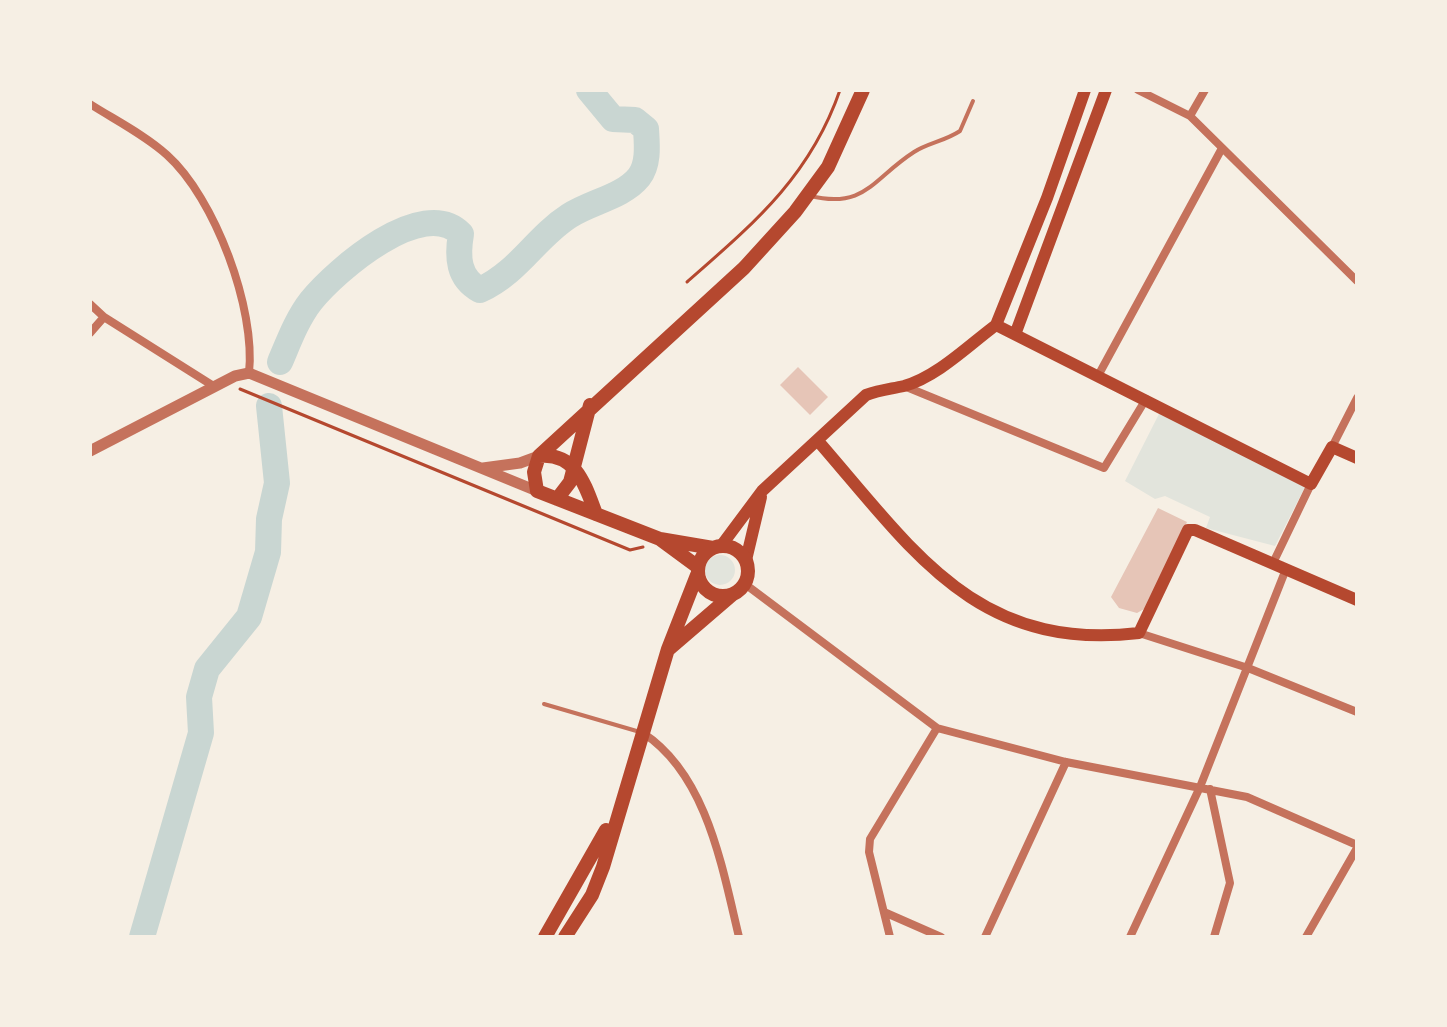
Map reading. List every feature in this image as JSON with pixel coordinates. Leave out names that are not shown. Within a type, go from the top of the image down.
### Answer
[{"type":"main road","points":[[746,560],[735,549],[658,538],[537,491],[534,472],[539,456],[590,405],[744,268],[807,195],[828,167],[863,90]]},
{"type":"main road","points":[[565,937],[592,895],[668,649],[700,559],[717,547],[762,491],[866,395],[888,386],[904,386],[929,373],[996,325],[1047,198],[1085,90]]},
{"type":"main road","points":[[1016,332],[1106,90]]},
{"type":"main road","points":[[1047,198],[1067,201]]},
{"type":"main road","points":[[996,325],[1016,332],[1311,484],[1332,447],[1357,458]]},
{"type":"main road","points":[[557,499],[570,482],[590,405]]},
{"type":"main road","points":[[818,441],[912,550],[945,583],[984,608],[1047,631],[1112,636],[1139,633],[1188,530],[1357,600]]},
{"type":"main road","points":[[539,456],[553,454],[574,467],[596,514]]},
{"type":"main road","points":[[668,649],[739,589],[749,572],[746,560],[762,491]]},
{"type":"main road","points":[[658,538],[698,571],[704,589],[718,596],[739,589]]},
{"type":"main road","points":[[545,937],[565,907],[618,809]]},
{"type":"street","points":[[1138,90],[1190,116],[1357,281]]},
{"type":"street","points":[[1190,116],[1205,90]]},
{"type":"street","points":[[90,104],[165,153],[199,196],[235,275],[252,352],[249,373]]},
{"type":"street","points":[[1099,374],[1221,150]]},
{"type":"street","points":[[90,304],[104,317],[219,384]]},
{"type":"street","points":[[90,333],[104,317]]},
{"type":"street","points":[[90,451],[219,384],[249,373],[537,491]]},
{"type":"street","points":[[904,386],[1104,468],[1146,399]]},
{"type":"street","points":[[1332,447],[1357,398]]},
{"type":"street","points":[[478,468],[509,466],[539,456]]},
{"type":"street","points":[[1273,563],[1311,484]]},
{"type":"street","points":[[1130,937],[1200,787],[1286,569]]},
{"type":"street","points":[[739,589],[937,728],[1066,762],[1247,797],[1357,846],[1306,937]]},
{"type":"street","points":[[1139,633],[1248,668],[1357,712]]},
{"type":"street","points":[[890,937],[869,852],[870,839],[937,728]]},
{"type":"street","points":[[643,733],[676,761],[706,819],[739,937]]},
{"type":"street","points":[[985,937],[1066,762]]},
{"type":"street","points":[[1210,789],[1230,883],[1214,937]]},
{"type":"street","points":[[535,937],[565,907]]},
{"type":"street","points":[[884,912],[941,937]]},
{"type":"lane","points":[[807,195],[850,199],[874,186],[910,155],[960,131],[973,101]]},
{"type":"lane","points":[[544,704],[643,733]]},
{"type":"path","points":[[687,282],[752,225],[794,182],[827,122],[840,90]]},
{"type":"path","points":[[219,384],[630,550],[646,546],[658,538]]},
{"type":"shaded area","points":[[1160,412],[1306,485],[1275,546],[1206,528],[1210,517],[1165,496],[1155,499],[1125,481]]},
{"type":"shaded area","points":[[720,555],[731,559],[735,570],[731,581],[720,585],[709,581],[705,570],[709,559]]},
{"type":"building","points":[[798,367],[828,397],[810,415],[780,385]]},
{"type":"building","points":[[1158,508],[1187,522],[1146,608],[1137,613],[1119,608],[1111,597]]},
{"type":"waterway","points":[[280,362],[311,301],[340,272],[381,241],[425,224],[445,224],[461,234],[459,251],[463,273],[480,290],[506,274],[569,216],[632,184],[644,166],[646,129],[635,120],[613,119],[589,90]]},
{"type":"waterway","points":[[142,937],[201,733],[199,697],[207,669],[249,617],[268,552],[269,519],[277,483],[269,406]]}]
